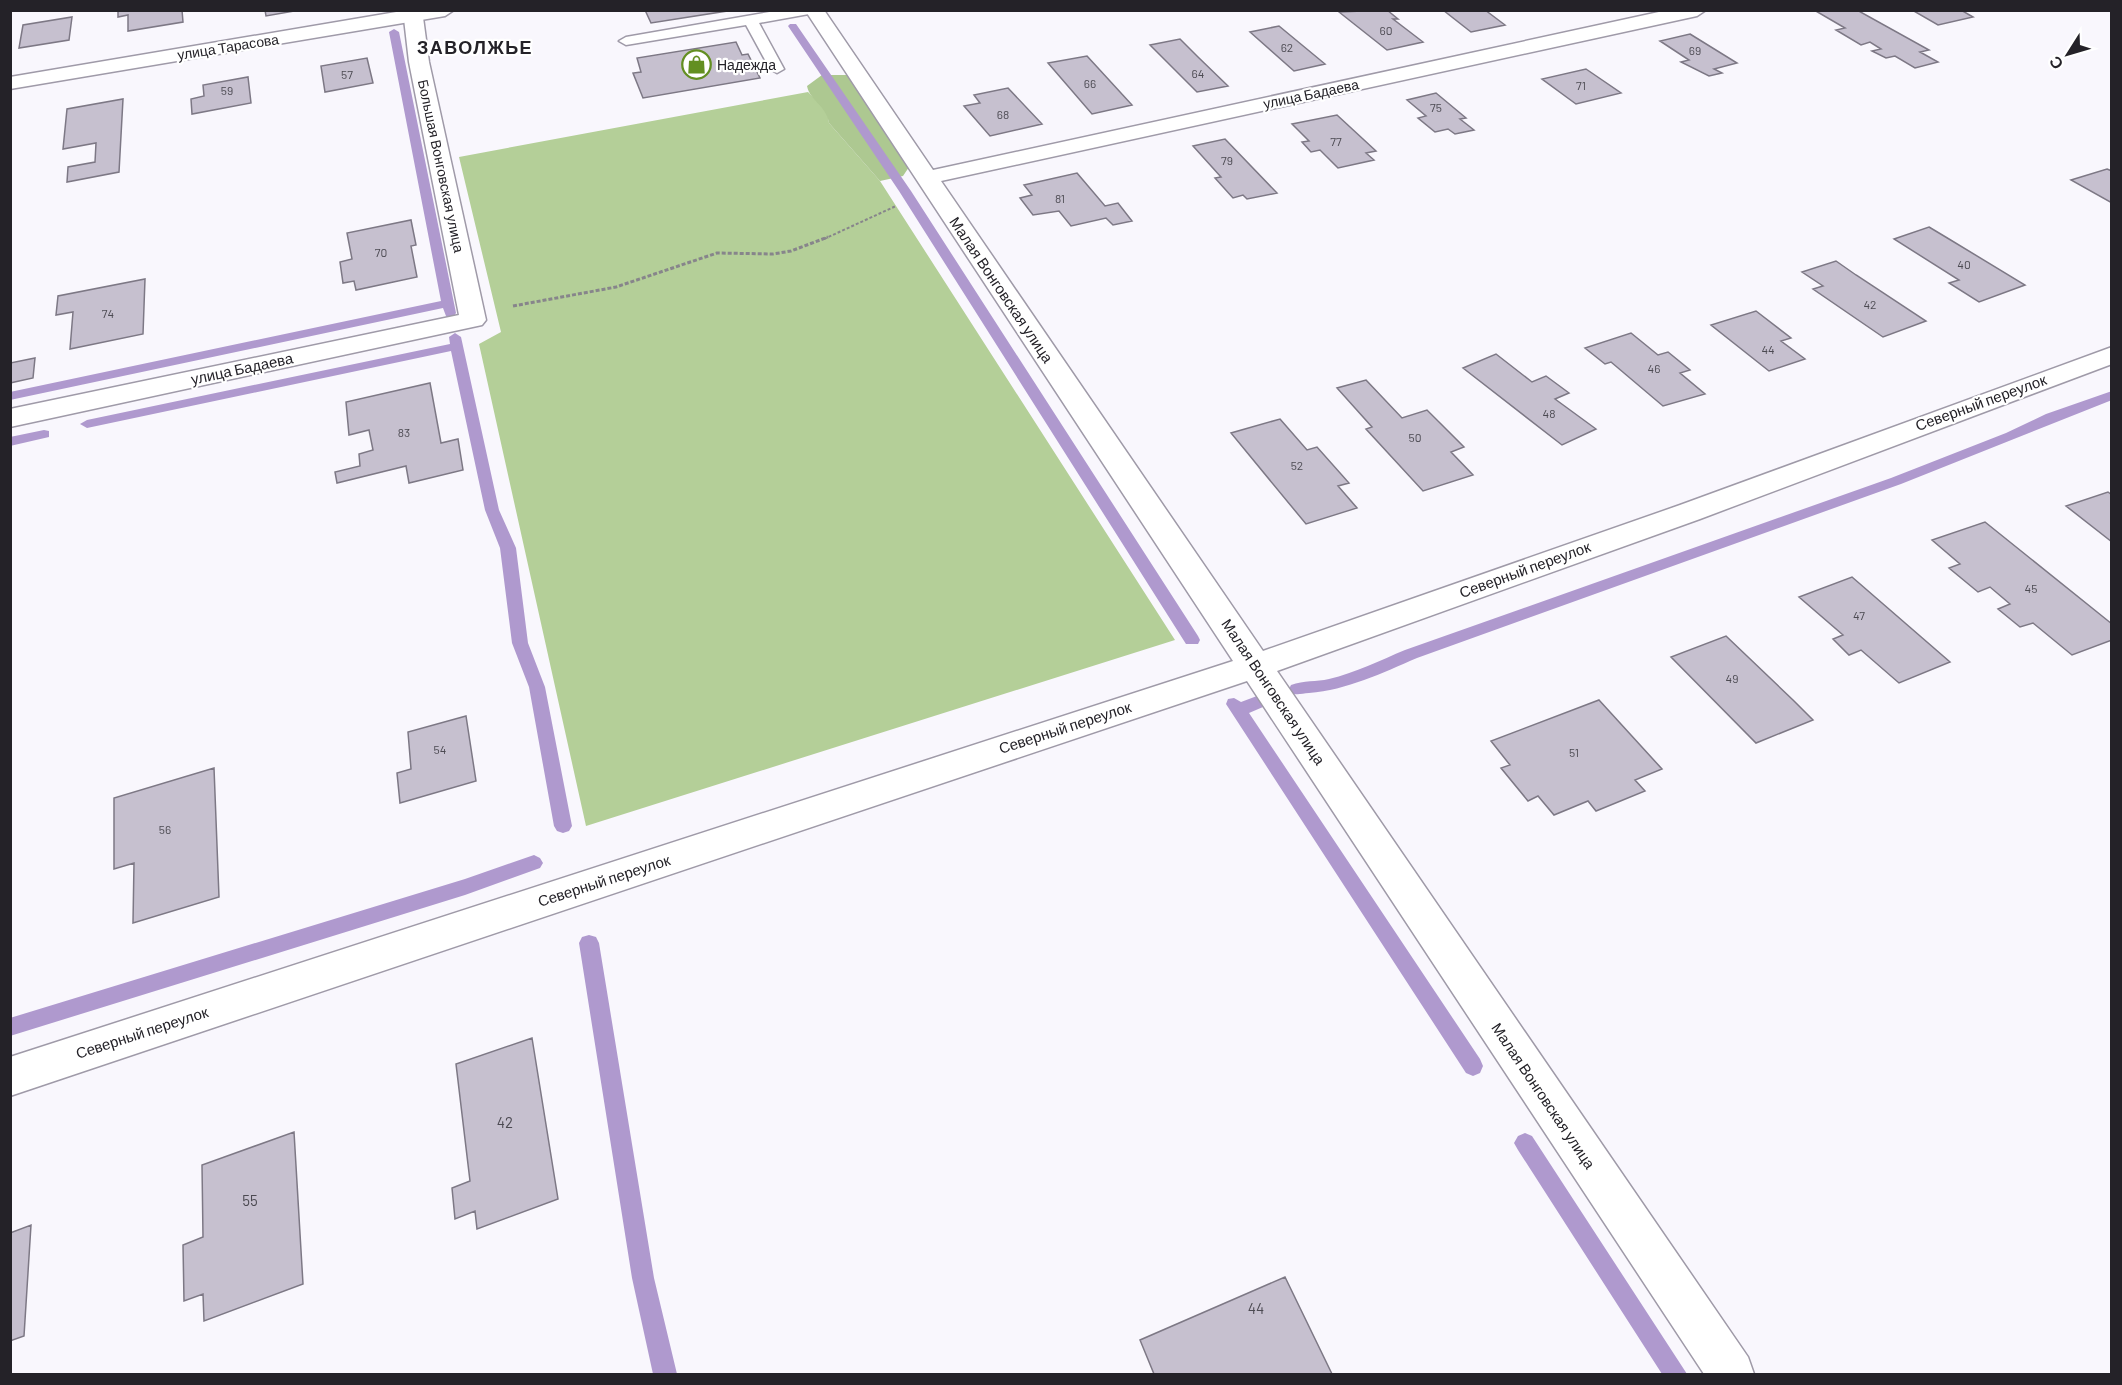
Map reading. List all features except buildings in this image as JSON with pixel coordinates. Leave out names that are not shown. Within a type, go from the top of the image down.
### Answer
[{"type":"street","name":"улица Тарасова","points":[[10,83],[445,10]]},
{"type":"street","name":"Малая Вонговская улица","points":[[814,10],[924,178],[1256,666],[1731,1374]]},
{"type":"street","name":"улица Бадаева","points":[[924,178],[1697,10]]},
{"type":"street","name":"Большая Вонговская улица","points":[[412,14],[419,62],[473,320]]},
{"type":"street","name":"улица Бадаева","points":[[10,418],[473,320]]},
{"type":"street","name":"Северный переулок","points":[[10,1077],[1256,666],[1690,512],[2112,355]]},
{"type":"lane","points":[[626,41],[809,10]]},
{"type":"lane","points":[[750,20],[777,69]]},
{"type":"path","points":[[473,320],[520,304],[616,287],[717,253],[773,254],[791,251],[813,244],[885,209],[904,203]]},
{"type":"green space","points":[[822,75],[849,75],[909,167],[903,176],[880,181],[829,123],[825,112],[811,96],[807,86]]},
{"type":"green space","points":[[808,92],[827,111],[829,123],[880,181],[1175,640],[586,826],[479,344],[501,332],[459,157]]},
{"type":"waterway","points":[[793,26],[905,191],[1192,640]]},
{"type":"waterway","points":[[394,32],[450,313]]},
{"type":"waterway","points":[[10,396],[448,303]]},
{"type":"waterway","points":[[455,337],[457,346]]},
{"type":"waterway","points":[[87,424],[457,346]]},
{"type":"waterway","points":[[457,346],[492,510],[508,548],[520,643],[537,687],[563,826]]},
{"type":"waterway","points":[[1297,689],[1326,686],[1351,678],[1411,654],[1896,481],[2011,436],[2051,417],[2112,395]]},
{"type":"waterway","points":[[10,442],[44,434]]},
{"type":"waterway","points":[[1238,710],[1257,702]]},
{"type":"waterway","points":[[1234,704],[1473,1066]]},
{"type":"waterway","points":[[10,1027],[465,887],[534,863]]},
{"type":"waterway","points":[[589,943],[643,1278],[665,1374]]},
{"type":"waterway","points":[[1525,1143],[1675,1374]]},
{"type":"place","name":"Надежда","points":[[696,65]]},
{"type":"district","name":"ЗАВОЛЖЬЕ","points":[[475,48]]}]
